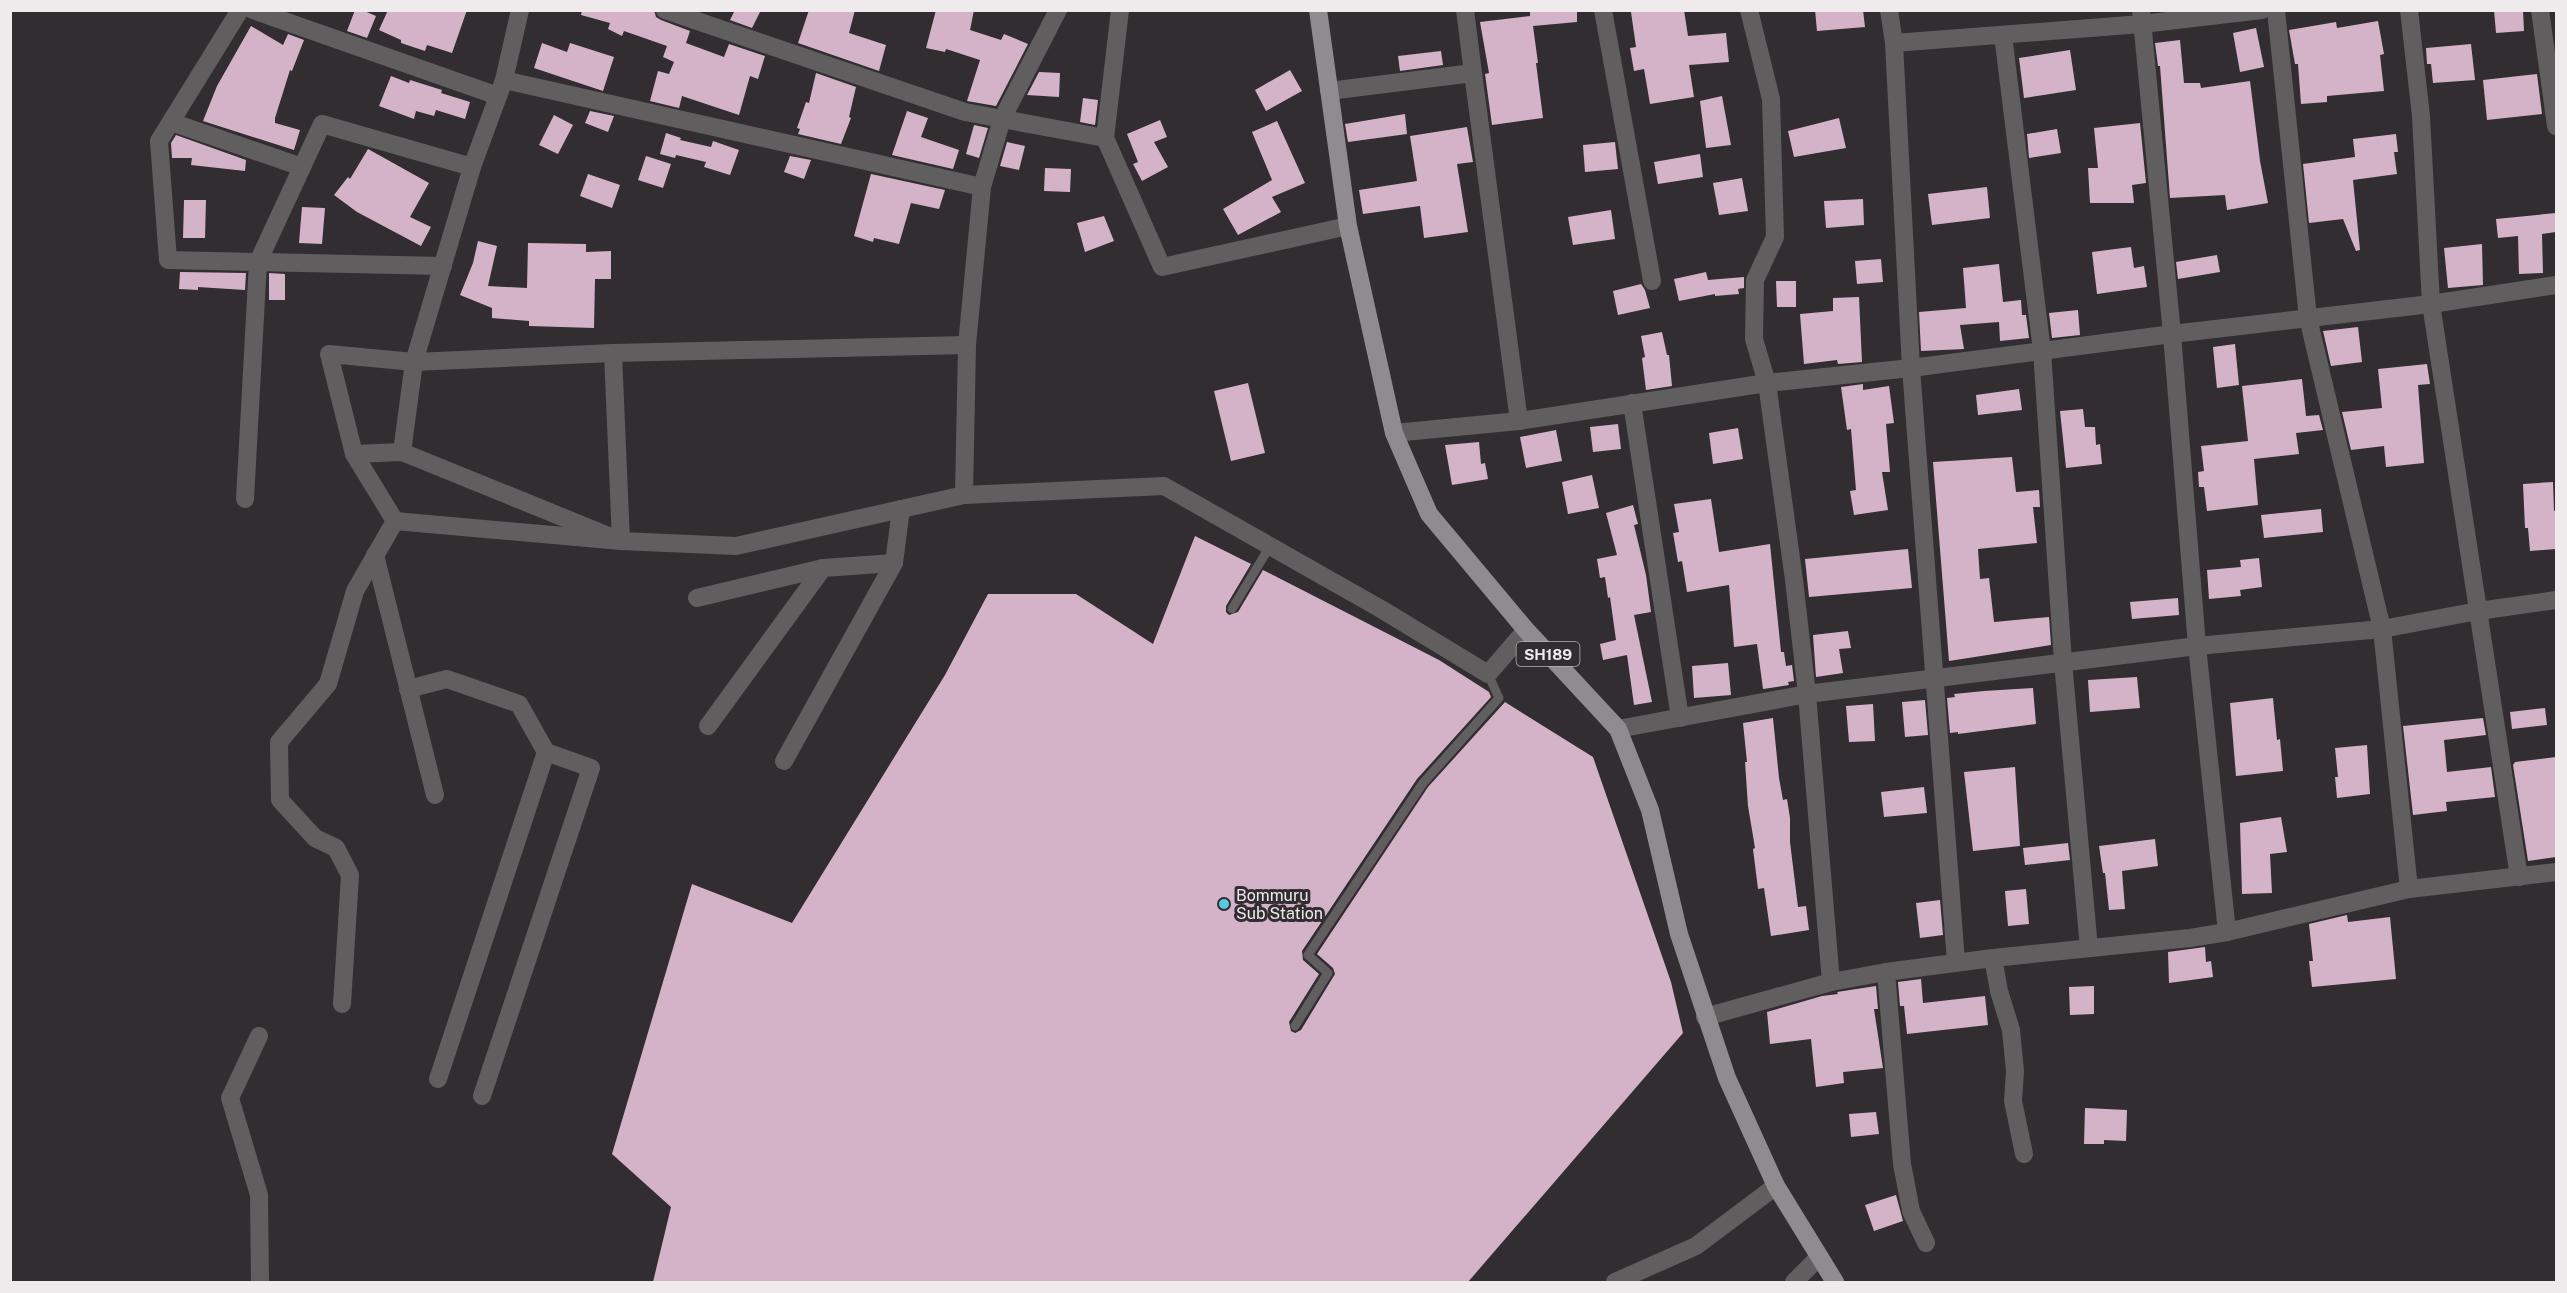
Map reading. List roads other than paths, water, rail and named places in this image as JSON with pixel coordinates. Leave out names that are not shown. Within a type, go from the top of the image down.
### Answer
[{"type":"main road","name":"SH189","points":[[1318,10],[1348,226],[1394,433],[1429,514],[1526,630],[1618,729],[1650,810],[1679,934],[1727,1078],[1776,1186],[1835,1282]]},
{"type":"street","points":[[240,10],[159,141],[168,260],[443,266]]},
{"type":"street","points":[[254,10],[501,88],[982,187]]},
{"type":"street","points":[[402,452],[414,362],[472,167],[501,88],[520,10]]},
{"type":"street","points":[[666,10],[965,112],[1105,138]]},
{"type":"street","points":[[964,495],[967,345],[982,187],[1002,119],[1058,10]]},
{"type":"street","points":[[1120,10],[1105,138],[1162,267],[1348,226]]},
{"type":"street","points":[[1465,10],[1519,421]]},
{"type":"street","points":[[1603,10],[1652,281]]},
{"type":"street","points":[[1749,10],[1772,99],[1775,237],[1755,280],[1754,339],[1767,383],[1807,694],[1831,982]]},
{"type":"street","points":[[1889,10],[1894,43],[1911,368],[1956,962]]},
{"type":"street","points":[[1894,43],[2003,35],[2141,17],[2262,10]]},
{"type":"street","points":[[2276,10],[2308,318],[2382,629],[2409,889]]},
{"type":"street","points":[[2409,10],[2421,116],[2431,304],[2519,877]]},
{"type":"street","points":[[2540,10],[2556,126]]},
{"type":"street","points":[[2141,17],[2172,334],[2197,646],[2227,932]]},
{"type":"street","points":[[2003,35],[2042,351],[2063,663],[2089,948]]},
{"type":"street","points":[[1329,91],[1473,73]]},
{"type":"street","points":[[171,122],[302,167]]},
{"type":"street","points":[[245,499],[258,262],[322,124],[472,167]]},
{"type":"street","points":[[1394,433],[1519,421],[1767,383],[1911,368],[2172,334],[2431,304],[2556,285]]},
{"type":"street","points":[[395,521],[354,454],[328,354],[414,362],[613,353],[967,345]]},
{"type":"street","points":[[613,353],[621,541]]},
{"type":"street","points":[[1632,403],[1680,718]]},
{"type":"street","points":[[354,454],[402,452],[621,541]]},
{"type":"street","points":[[395,521],[621,541],[736,546],[964,495],[1164,486],[1381,609],[1488,674],[1526,630]]},
{"type":"street","points":[[783,761],[894,563],[901,509]]},
{"type":"street","points":[[342,1004],[350,875],[336,848],[315,838],[280,800],[279,742],[328,684],[355,591],[395,521]]},
{"type":"street","points":[[375,555],[435,795]]},
{"type":"street","points":[[697,598],[823,568],[894,563]]},
{"type":"street","points":[[708,726],[823,568]]},
{"type":"street","points":[[1618,729],[1807,694],[2197,646],[2382,629],[2556,600]]},
{"type":"street","points":[[408,689],[447,679],[519,704],[546,752],[591,768],[482,1096]]},
{"type":"street","points":[[438,1079],[546,752]]},
{"type":"street","points":[[1705,1017],[1831,982],[1886,972],[2227,932],[2409,889],[2556,872]]},
{"type":"street","points":[[1993,958],[1999,991],[2011,1030],[2015,1071],[2013,1101],[2024,1154]]},
{"type":"street","points":[[1886,972],[1902,1164],[1911,1211],[1926,1243]]},
{"type":"street","points":[[259,1036],[230,1098],[259,1195],[260,1282]]},
{"type":"street","points":[[1615,1282],[1696,1246],[1776,1186]]},
{"type":"street","points":[[1794,1282],[1818,1257]]},
{"type":"lane","points":[[1232,609],[1270,546]]},
{"type":"lane","points":[[1295,1026],[1328,973],[1308,955],[1423,783],[1499,698],[1488,674]]},
{"type":"place","name":"Bommuru Sub Station","points":[[1224,904]]}]
